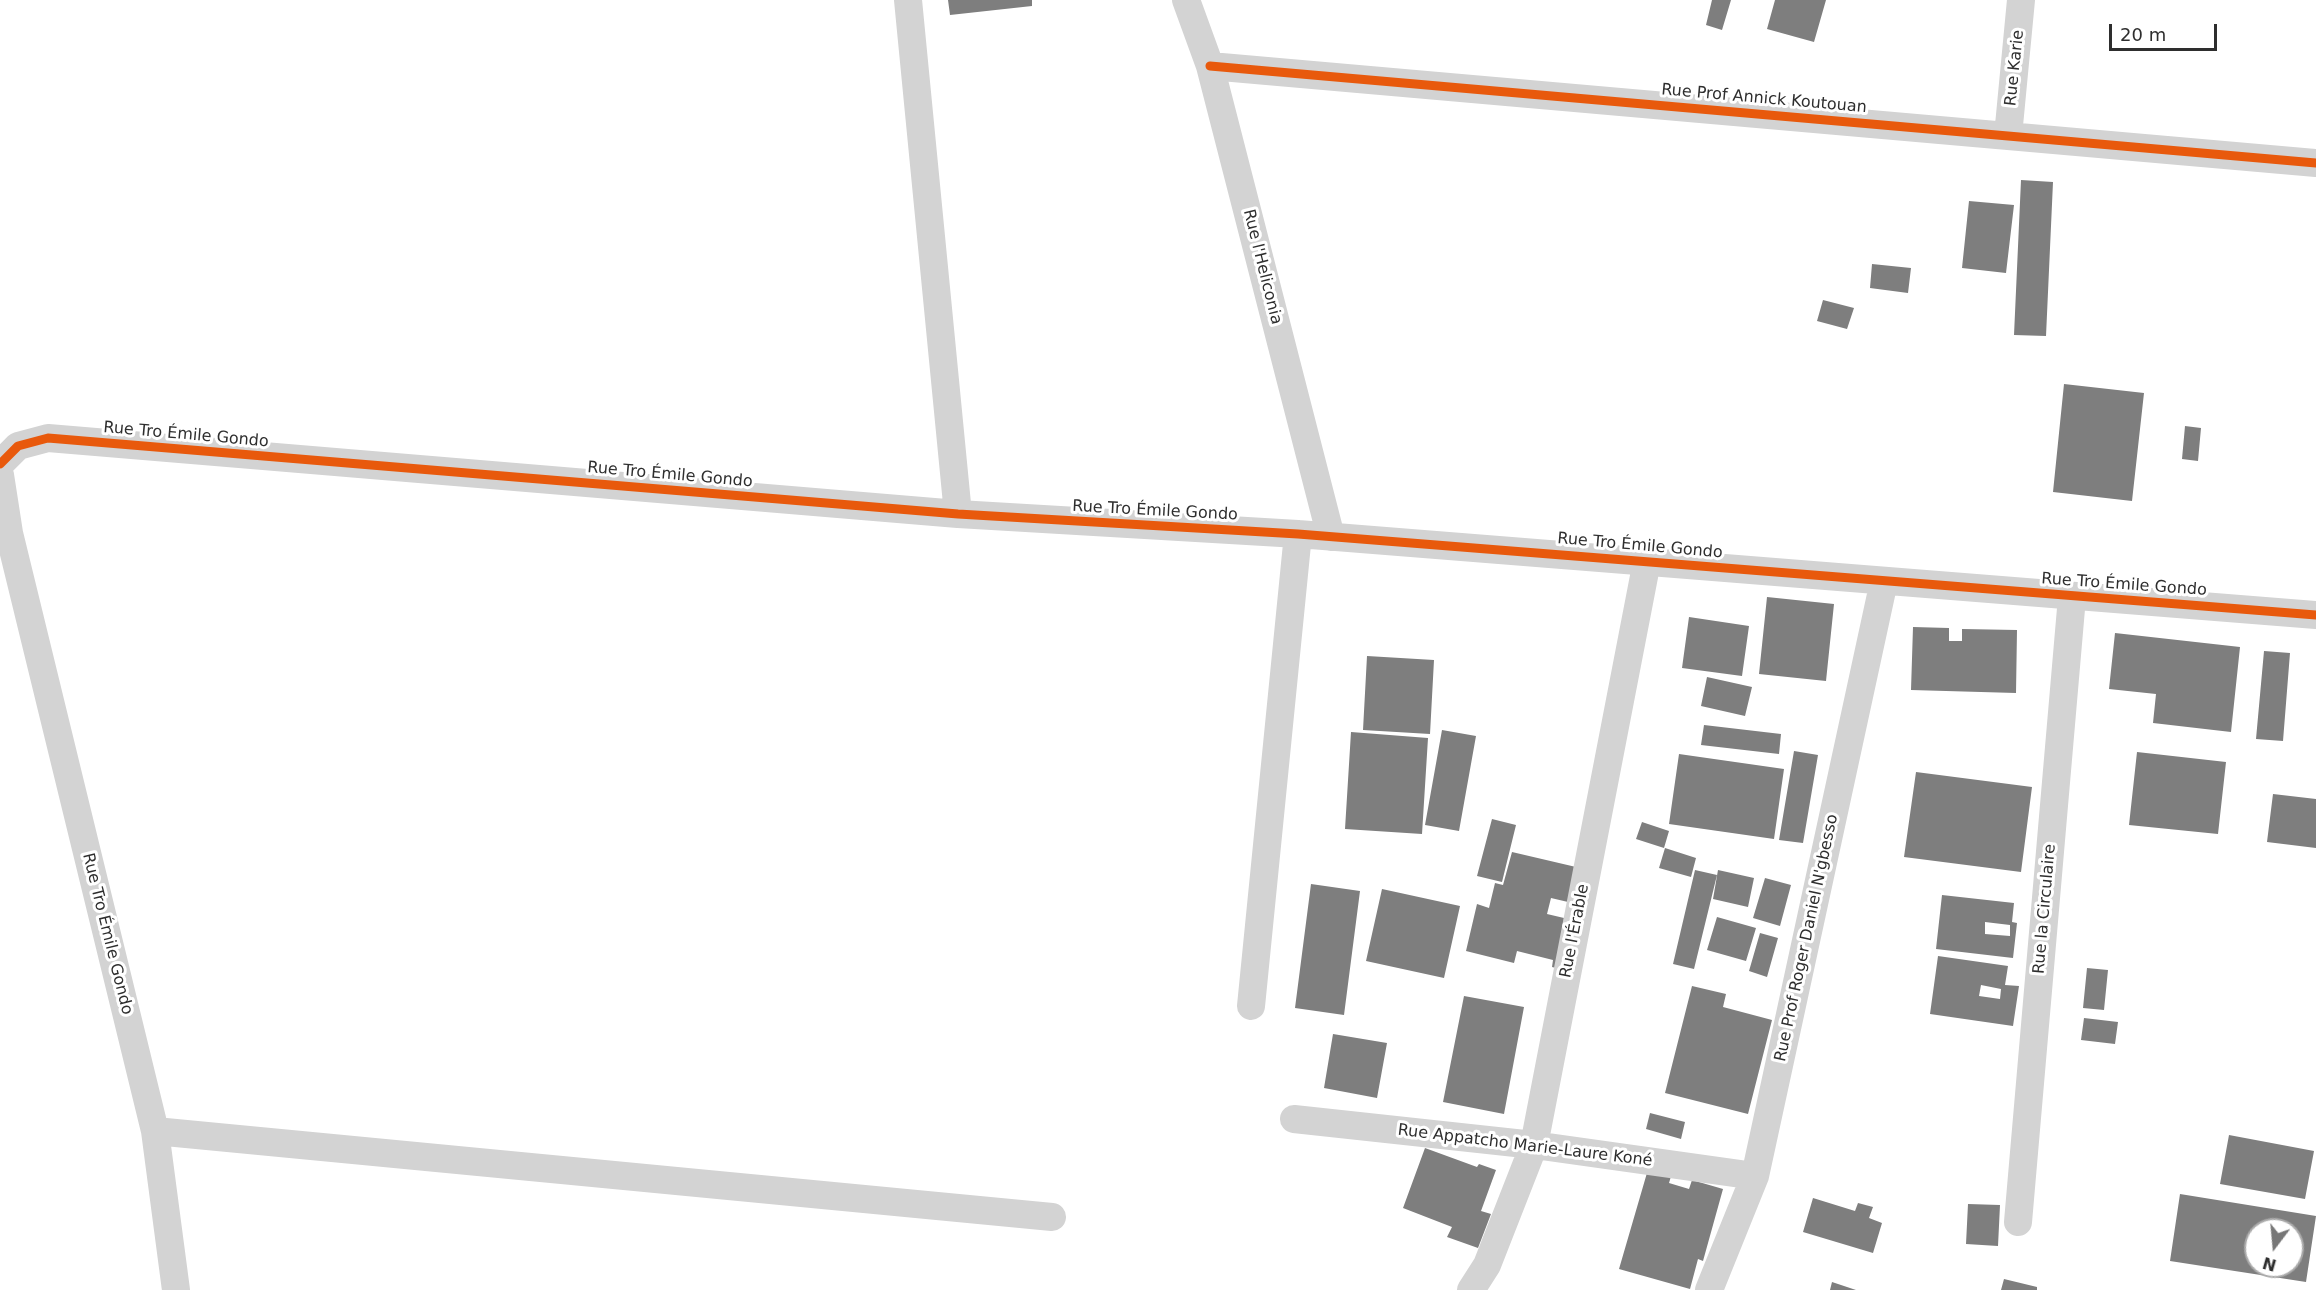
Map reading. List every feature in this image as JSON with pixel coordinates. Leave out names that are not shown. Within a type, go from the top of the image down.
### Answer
[{"type":"street","points":[[908,0],[958,514]]},
{"type":"street","name":"Rue l'Heliconia","points":[[1186,0],[1210,66],[1331,537]]},
{"type":"street","name":"Rue Karie","points":[[2008,136],[2021,0]]},
{"type":"street","name":"Rue Prof Annick Koutouan","points":[[1210,66],[2316,163]]},
{"type":"street","name":"Rue Tro Émile Gondo","points":[[0,464],[18,446],[48,438],[958,514],[1298,534],[2316,615]]},
{"type":"street","name":"Rue Tro Émile Gondo","points":[[0,475],[9,533],[155,1131],[176,1290]]},
{"type":"street","points":[[1251,1006],[1298,534]]},
{"type":"street","name":"Rue l'Érable","points":[[1471,1290],[1487,1265],[1534,1145],[1647,561]]},
{"type":"street","name":"Rue Prof Roger Daniel N'gbesso","points":[[1709,1290],[1755,1176],[1884,581]]},
{"type":"street","name":"Rue la Circulaire","points":[[2018,1222],[2072,597]]},
{"type":"street","name":"Rue Appatcho Marie-Laure Koné","points":[[1294,1119],[1534,1145],[1755,1176]]},
{"type":"street","points":[[155,1131],[1052,1217]]},
{"type":"building","points":[[948,0],[1032,0],[1032,6],[950,15]]},
{"type":"building","points":[[1712,0],[1731,0],[1722,30],[1706,25]]},
{"type":"building","points":[[1775,0],[1826,0],[1814,42],[1767,29]]},
{"type":"building","points":[[2021,180],[2053,182],[2046,336],[2014,335]]},
{"type":"building","points":[[1969,201],[2014,205],[2006,273],[1962,268]]},
{"type":"building","points":[[1872,264],[1911,268],[1908,293],[1870,288]]},
{"type":"building","points":[[1823,300],[1854,308],[1847,329],[1817,321]]},
{"type":"building","points":[[2064,384],[2144,393],[2132,501],[2053,492]]},
{"type":"building","points":[[2185,426],[2201,428],[2198,461],[2182,459]]},
{"type":"building","points":[[1767,597],[1834,604],[1826,681],[1759,674]]},
{"type":"building","points":[[1689,617],[1749,626],[1742,676],[1682,668]]},
{"type":"building","points":[[1913,627],[1949,628],[1949,641],[1962,641],[1962,629],[2017,630],[2016,693],[1911,690]]},
{"type":"building","points":[[2115,633],[2240,647],[2231,732],[2153,723],[2156,694],[2109,689]]},
{"type":"building","points":[[2264,651],[2290,653],[2283,741],[2256,739]]},
{"type":"building","points":[[1367,656],[1434,660],[1430,734],[1363,730]]},
{"type":"building","points":[[1707,677],[1752,687],[1745,716],[1701,706]]},
{"type":"building","points":[[1704,725],[1781,734],[1779,754],[1701,745]]},
{"type":"building","points":[[1442,730],[1476,736],[1459,831],[1425,825]]},
{"type":"building","points":[[1351,732],[1428,738],[1422,834],[1345,829]]},
{"type":"building","points":[[1794,751],[1818,755],[1803,843],[1779,840]]},
{"type":"building","points":[[2137,752],[2226,762],[2218,834],[2129,825]]},
{"type":"building","points":[[1679,754],[1784,769],[1774,839],[1669,824]]},
{"type":"building","points":[[1916,772],[2032,787],[2021,872],[1904,857]]},
{"type":"building","points":[[2273,794],[2316,799],[2316,848],[2267,842]]},
{"type":"building","points":[[1492,819],[1516,825],[1502,882],[1477,876]]},
{"type":"building","points":[[1642,822],[1669,831],[1664,848],[1636,839]]},
{"type":"building","points":[[1665,848],[1696,858],[1691,877],[1659,868]]},
{"type":"building","points":[[1512,852],[1576,867],[1568,902],[1551,898],[1547,914],[1564,918],[1560,969],[1552,967],[1553,960],[1517,951],[1514,963],[1466,951],[1477,904],[1489,908],[1495,883],[1503,885]]},
{"type":"building","points":[[1695,870],[1717,875],[1694,969],[1673,964]]},
{"type":"building","points":[[1718,870],[1754,878],[1748,907],[1713,899]]},
{"type":"building","points":[[1765,878],[1791,885],[1780,926],[1753,918]]},
{"type":"building","points":[[1311,884],[1360,891],[1344,1015],[1295,1008]]},
{"type":"building","points":[[1382,889],[1460,906],[1444,978],[1366,961]]},
{"type":"building","points":[[1942,895],[2014,903],[2012,922],[2017,923],[2013,958],[1936,949]],"holes":[[[1985,922],[2010,925],[2010,936],[1985,934]]]},
{"type":"building","points":[[1717,917],[1756,928],[1746,961],[1707,950]]},
{"type":"building","points":[[1760,933],[1778,938],[1767,977],[1749,971]]},
{"type":"building","points":[[1938,956],[2008,966],[2005,985],[2019,986],[2013,1026],[1930,1014]],"holes":[[[1981,985],[2001,989],[2000,999],[1979,996]]]},
{"type":"building","points":[[2087,968],[2108,970],[2104,1010],[2083,1008]]},
{"type":"building","points":[[1692,986],[1726,994],[1723,1007],[1772,1020],[1748,1114],[1665,1093]]},
{"type":"building","points":[[1464,996],[1524,1007],[1504,1114],[1443,1102]]},
{"type":"building","points":[[2084,1018],[2118,1022],[2115,1044],[2081,1040]]},
{"type":"building","points":[[1333,1034],[1387,1043],[1377,1098],[1324,1088]]},
{"type":"building","points":[[1650,1113],[1685,1122],[1681,1139],[1646,1129]]},
{"type":"building","points":[[2229,1135],[2314,1151],[2305,1199],[2220,1184]]},
{"type":"building","points":[[1425,1148],[1477,1167],[1479,1164],[1496,1170],[1481,1211],[1491,1214],[1478,1248],[1447,1237],[1452,1227],[1403,1208]]},
{"type":"building","points":[[1649,1166],[1672,1173],[1669,1183],[1689,1189],[1692,1180],[1723,1189],[1703,1261],[1698,1259],[1690,1289],[1619,1269]]},
{"type":"building","points":[[2180,1194],[2316,1216],[2306,1282],[2280,1278],[2304,1278],[2304,1218],[2244,1218],[2244,1272],[2170,1261]]},
{"type":"building","points":[[1813,1198],[1855,1211],[1858,1203],[1873,1207],[1869,1218],[1882,1223],[1873,1253],[1803,1232]]},
{"type":"building","points":[[1968,1204],[2000,1205],[1998,1246],[1966,1244]]},
{"type":"building","points":[[2004,1279],[2037,1287],[2037,1290],[2001,1290]]},
{"type":"building","points":[[1832,1282],[1856,1290],[1830,1290]]},
{"type":"cycle path","points":[[1210,66],[2316,163]]},
{"type":"cycle path","points":[[0,464],[18,446],[48,438],[958,514],[1298,534],[2316,615]]}]
